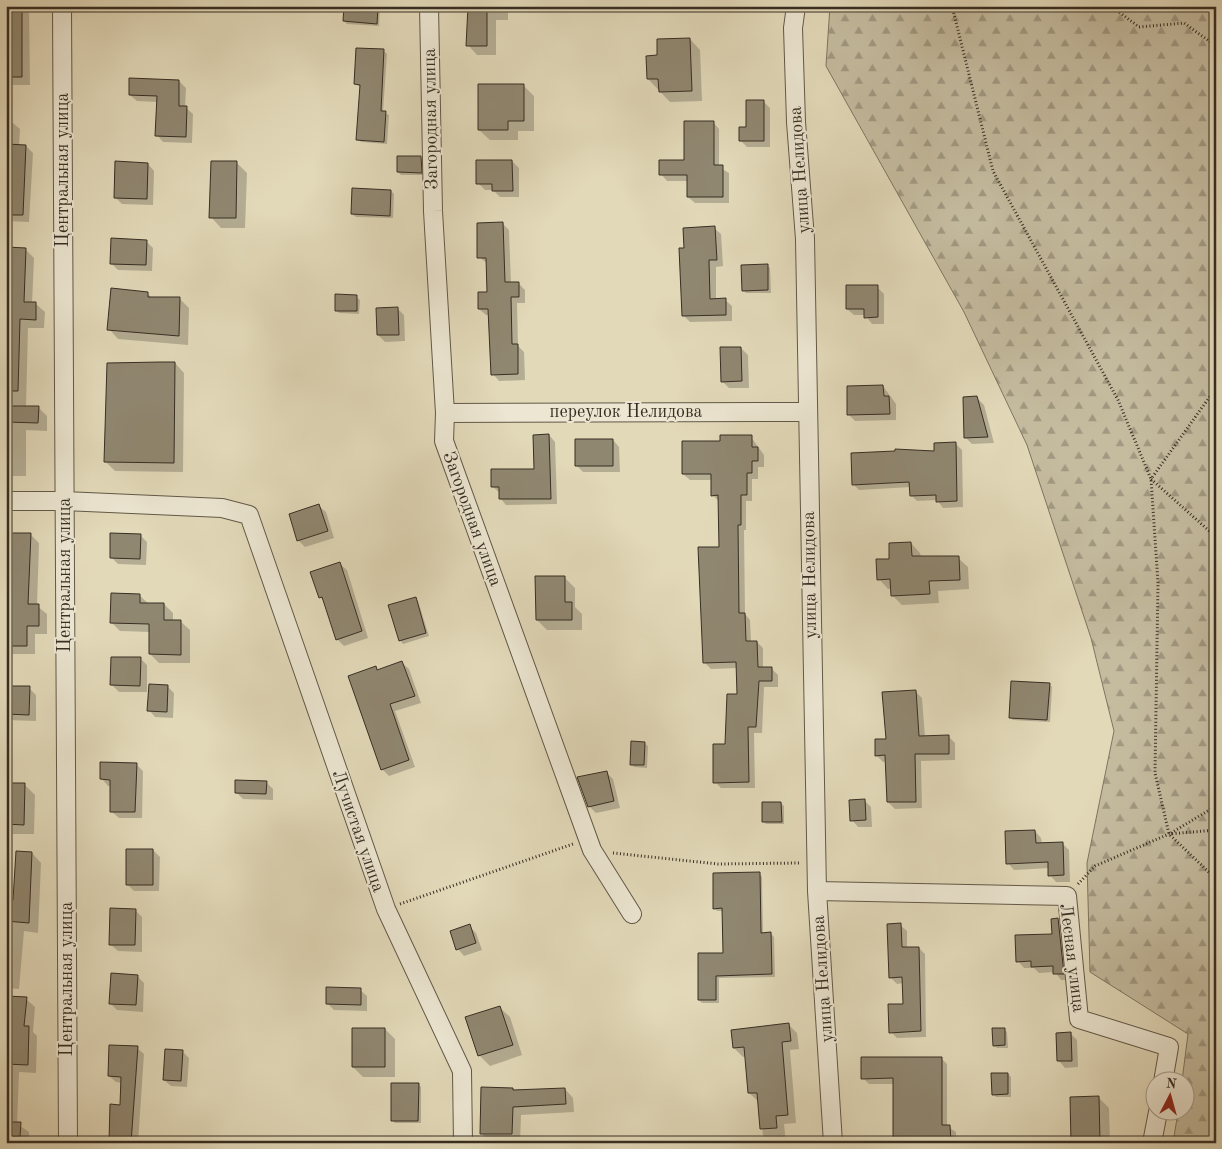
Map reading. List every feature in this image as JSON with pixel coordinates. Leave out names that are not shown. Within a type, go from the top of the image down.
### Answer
[{"type":"street","name":"Центральная улица","points":[[62,6],[68,1143]]},
{"type":"street","name":"Загородная улица","points":[[430,6],[432,211],[445,413],[444,441],[592,850],[632,914]]},
{"type":"street","name":"улица Нелидова","points":[[796,6],[794,38],[796,122],[805,239],[817,891],[833,1143]]},
{"type":"street","name":"переулок Нелидова","points":[[445,413],[807,412]]},
{"type":"street","points":[[6,501],[64,501]]},
{"type":"street","name":"Лучистая улица","points":[[64,501],[222,508],[249,515],[386,909],[462,1071],[463,1143]]},
{"type":"street","name":"Лесная улица","points":[[817,891],[1067,896],[1078,1019],[1169,1047],[1165,1072]]},
{"type":"street","points":[[1152,1143],[1156,1122]]},
{"type":"path","points":[[952,6],[993,170],[1118,400],[1151,478],[1158,583],[1155,774],[1168,834],[1216,879]]},
{"type":"path","points":[[1111,6],[1139,27],[1184,23],[1216,46]]},
{"type":"path","points":[[1151,478],[1216,388]]},
{"type":"path","points":[[1151,478],[1216,537]]},
{"type":"path","points":[[1067,896],[1095,866],[1168,834],[1216,806]]},
{"type":"path","points":[[1168,834],[1216,830]]},
{"type":"green space","points":[[830,6],[1216,6],[1216,1143],[1173,1143],[1176,1122],[1194,1122],[1194,1072],[1183,1072],[1188,1034],[1090,972],[1087,863],[1114,731],[1091,638],[1027,445],[964,312],[826,66]]},
{"type":"building","points":[[6,6],[22,6],[22,77],[6,77]]},
{"type":"building","points":[[344,6],[378,6],[377,24],[343,21]]},
{"type":"building","points":[[468,6],[487,6],[487,46],[466,46]]},
{"type":"building","points":[[690,38],[692,91],[659,92],[658,79],[647,79],[646,56],[657,55],[657,39]]},
{"type":"building","points":[[356,48],[384,49],[381,111],[386,111],[384,142],[356,140],[360,85],[354,84]]},
{"type":"building","points":[[129,78],[179,80],[179,106],[187,106],[186,137],[155,136],[157,96],[129,95]]},
{"type":"building","points":[[478,84],[524,84],[524,121],[508,121],[508,130],[478,130]]},
{"type":"building","points":[[746,100],[764,100],[764,141],[739,141],[739,127],[746,127]]},
{"type":"building","points":[[684,121],[714,121],[714,165],[723,165],[723,197],[687,197],[687,175],[659,175],[659,160],[684,160]]},
{"type":"building","points":[[6,144],[26,145],[23,215],[6,215]]},
{"type":"building","points":[[397,156],[421,156],[422,173],[397,172]]},
{"type":"building","points":[[476,160],[512,160],[513,191],[492,191],[492,184],[476,184]]},
{"type":"building","points":[[115,161],[148,163],[147,199],[114,198]]},
{"type":"building","points":[[211,161],[237,161],[236,218],[209,218]]},
{"type":"building","points":[[352,188],[391,190],[390,216],[351,214]]},
{"type":"building","points":[[503,222],[505,282],[519,282],[519,297],[511,297],[512,344],[518,344],[518,374],[491,375],[488,309],[478,309],[478,292],[487,292],[486,258],[477,258],[477,223]]},
{"type":"building","points":[[715,226],[717,260],[709,260],[710,299],[726,298],[726,315],[682,316],[679,248],[684,248],[683,228]]},
{"type":"building","points":[[111,238],[147,240],[146,265],[110,264]]},
{"type":"building","points":[[6,247],[26,248],[24,302],[36,302],[36,320],[20,319],[18,391],[6,391]]},
{"type":"building","points":[[768,264],[768,290],[742,291],[741,265]]},
{"type":"building","points":[[846,285],[878,285],[878,317],[864,318],[864,309],[846,309]]},
{"type":"building","points":[[111,288],[148,292],[148,297],[180,297],[179,336],[107,330]]},
{"type":"building","points":[[335,294],[357,295],[357,311],[335,311]]},
{"type":"building","points":[[398,307],[399,335],[377,335],[376,308]]},
{"type":"building","points":[[720,347],[741,347],[742,381],[721,382]]},
{"type":"building","points":[[175,362],[174,463],[104,462],[107,363]]},
{"type":"building","points":[[883,385],[884,396],[889,396],[890,414],[847,415],[847,386]]},
{"type":"building","points":[[977,396],[988,437],[964,438],[963,397]]},
{"type":"building","points":[[6,406],[39,406],[38,423],[6,422]]},
{"type":"building","points":[[549,434],[551,499],[499,499],[499,487],[491,487],[491,469],[534,469],[533,435]]},
{"type":"building","points":[[720,435],[752,435],[752,447],[758,447],[758,461],[752,461],[752,473],[747,473],[747,495],[741,495],[741,525],[738,525],[739,613],[745,613],[746,641],[757,641],[758,667],[772,667],[772,681],[759,681],[756,727],[748,727],[749,782],[713,783],[713,744],[725,744],[727,694],[737,694],[736,662],[703,663],[698,547],[719,547],[718,495],[711,496],[711,474],[682,474],[682,441],[720,441]]},
{"type":"building","points":[[575,439],[613,439],[613,466],[575,466]]},
{"type":"building","points":[[956,442],[957,501],[936,502],[936,495],[910,496],[909,482],[852,485],[851,453],[895,451],[895,449],[934,451],[934,443]]},
{"type":"building","points":[[319,504],[328,531],[297,541],[289,514]]},
{"type":"building","points":[[6,533],[31,533],[28,604],[39,604],[39,626],[27,626],[27,646],[6,646]]},
{"type":"building","points":[[110,533],[141,534],[140,559],[110,558]]},
{"type":"building","points":[[911,542],[912,556],[959,556],[960,580],[929,581],[930,594],[891,596],[890,579],[877,580],[876,559],[889,559],[889,543]]},
{"type":"building","points":[[340,562],[362,631],[336,640],[322,597],[319,598],[310,572]]},
{"type":"building","points":[[535,576],[565,576],[565,602],[572,602],[572,620],[536,620]]},
{"type":"building","points":[[111,593],[140,594],[140,603],[164,603],[164,620],[181,620],[181,655],[149,654],[149,624],[110,623]]},
{"type":"building","points":[[416,597],[426,633],[399,641],[388,605]]},
{"type":"building","points":[[111,657],[141,657],[140,686],[110,685]]},
{"type":"building","points":[[402,661],[415,696],[390,704],[409,760],[381,770],[348,676],[376,666],[377,670]]},
{"type":"building","points":[[1011,681],[1050,683],[1047,720],[1009,718]]},
{"type":"building","points":[[149,684],[168,685],[167,712],[147,711]]},
{"type":"building","points":[[6,686],[30,686],[29,715],[6,714]]},
{"type":"building","points":[[916,690],[919,736],[949,735],[949,754],[915,754],[916,802],[887,802],[885,755],[875,756],[875,739],[886,739],[882,692]]},
{"type":"building","points":[[631,741],[645,742],[644,765],[630,765]]},
{"type":"building","points":[[100,762],[137,763],[135,812],[110,812],[110,780],[100,779]]},
{"type":"building","points":[[607,771],[614,801],[588,807],[577,777]]},
{"type":"building","points":[[235,780],[267,781],[266,794],[235,793]]},
{"type":"building","points":[[6,783],[25,783],[24,825],[6,824]]},
{"type":"building","points":[[865,799],[866,820],[850,821],[849,800]]},
{"type":"building","points":[[762,802],[781,802],[782,822],[762,822]]},
{"type":"building","points":[[1035,830],[1036,843],[1063,842],[1064,875],[1048,876],[1048,862],[1006,864],[1005,831]]},
{"type":"building","points":[[126,849],[153,849],[153,885],[126,885]]},
{"type":"building","points":[[16,851],[32,852],[29,923],[6,921],[6,900],[13,900]]},
{"type":"building","points":[[760,872],[761,933],[771,932],[772,974],[716,976],[716,1000],[698,1000],[698,953],[723,953],[722,908],[713,909],[713,873]]},
{"type":"building","points":[[110,908],[136,909],[135,945],[109,945]]},
{"type":"building","points":[[1058,918],[1064,974],[1053,974],[1053,966],[1031,967],[1031,961],[1016,962],[1015,935],[1052,934],[1051,919]]},
{"type":"building","points":[[901,923],[902,947],[919,947],[921,1031],[889,1033],[888,1004],[903,1004],[902,977],[889,978],[887,924]]},
{"type":"building","points":[[470,924],[476,943],[456,950],[450,931]]},
{"type":"building","points":[[111,973],[138,975],[136,1005],[109,1004]]},
{"type":"building","points":[[326,987],[361,988],[361,1005],[326,1004]]},
{"type":"building","points":[[6,996],[27,997],[24,1026],[29,1026],[28,1065],[6,1064]]},
{"type":"building","points":[[500,1006],[513,1045],[478,1056],[465,1017]]},
{"type":"building","points":[[789,1023],[791,1041],[782,1042],[788,1115],[776,1116],[777,1128],[760,1129],[757,1093],[748,1093],[744,1047],[733,1048],[731,1030]]},
{"type":"building","points":[[352,1028],[385,1028],[385,1067],[352,1067]]},
{"type":"building","points":[[992,1028],[1005,1028],[1005,1045],[993,1046]]},
{"type":"building","points":[[1071,1032],[1072,1061],[1057,1061],[1056,1033]]},
{"type":"building","points":[[109,1045],[138,1046],[131,1143],[109,1142],[110,1104],[120,1105],[121,1077],[108,1076]]},
{"type":"building","points":[[165,1049],[183,1050],[181,1081],[163,1080]]},
{"type":"building","points":[[861,1057],[942,1057],[942,1125],[950,1125],[951,1143],[893,1143],[893,1078],[861,1079]]},
{"type":"building","points":[[991,1073],[1008,1073],[1008,1094],[992,1095]]},
{"type":"building","points":[[391,1083],[419,1083],[418,1121],[391,1121]]},
{"type":"building","points":[[481,1087],[513,1088],[513,1090],[565,1088],[566,1104],[513,1107],[512,1134],[480,1134]]},
{"type":"building","points":[[1099,1096],[1100,1143],[1071,1143],[1070,1097]]},
{"type":"building","points":[[6,1122],[21,1122],[20,1137],[6,1136]]}]
